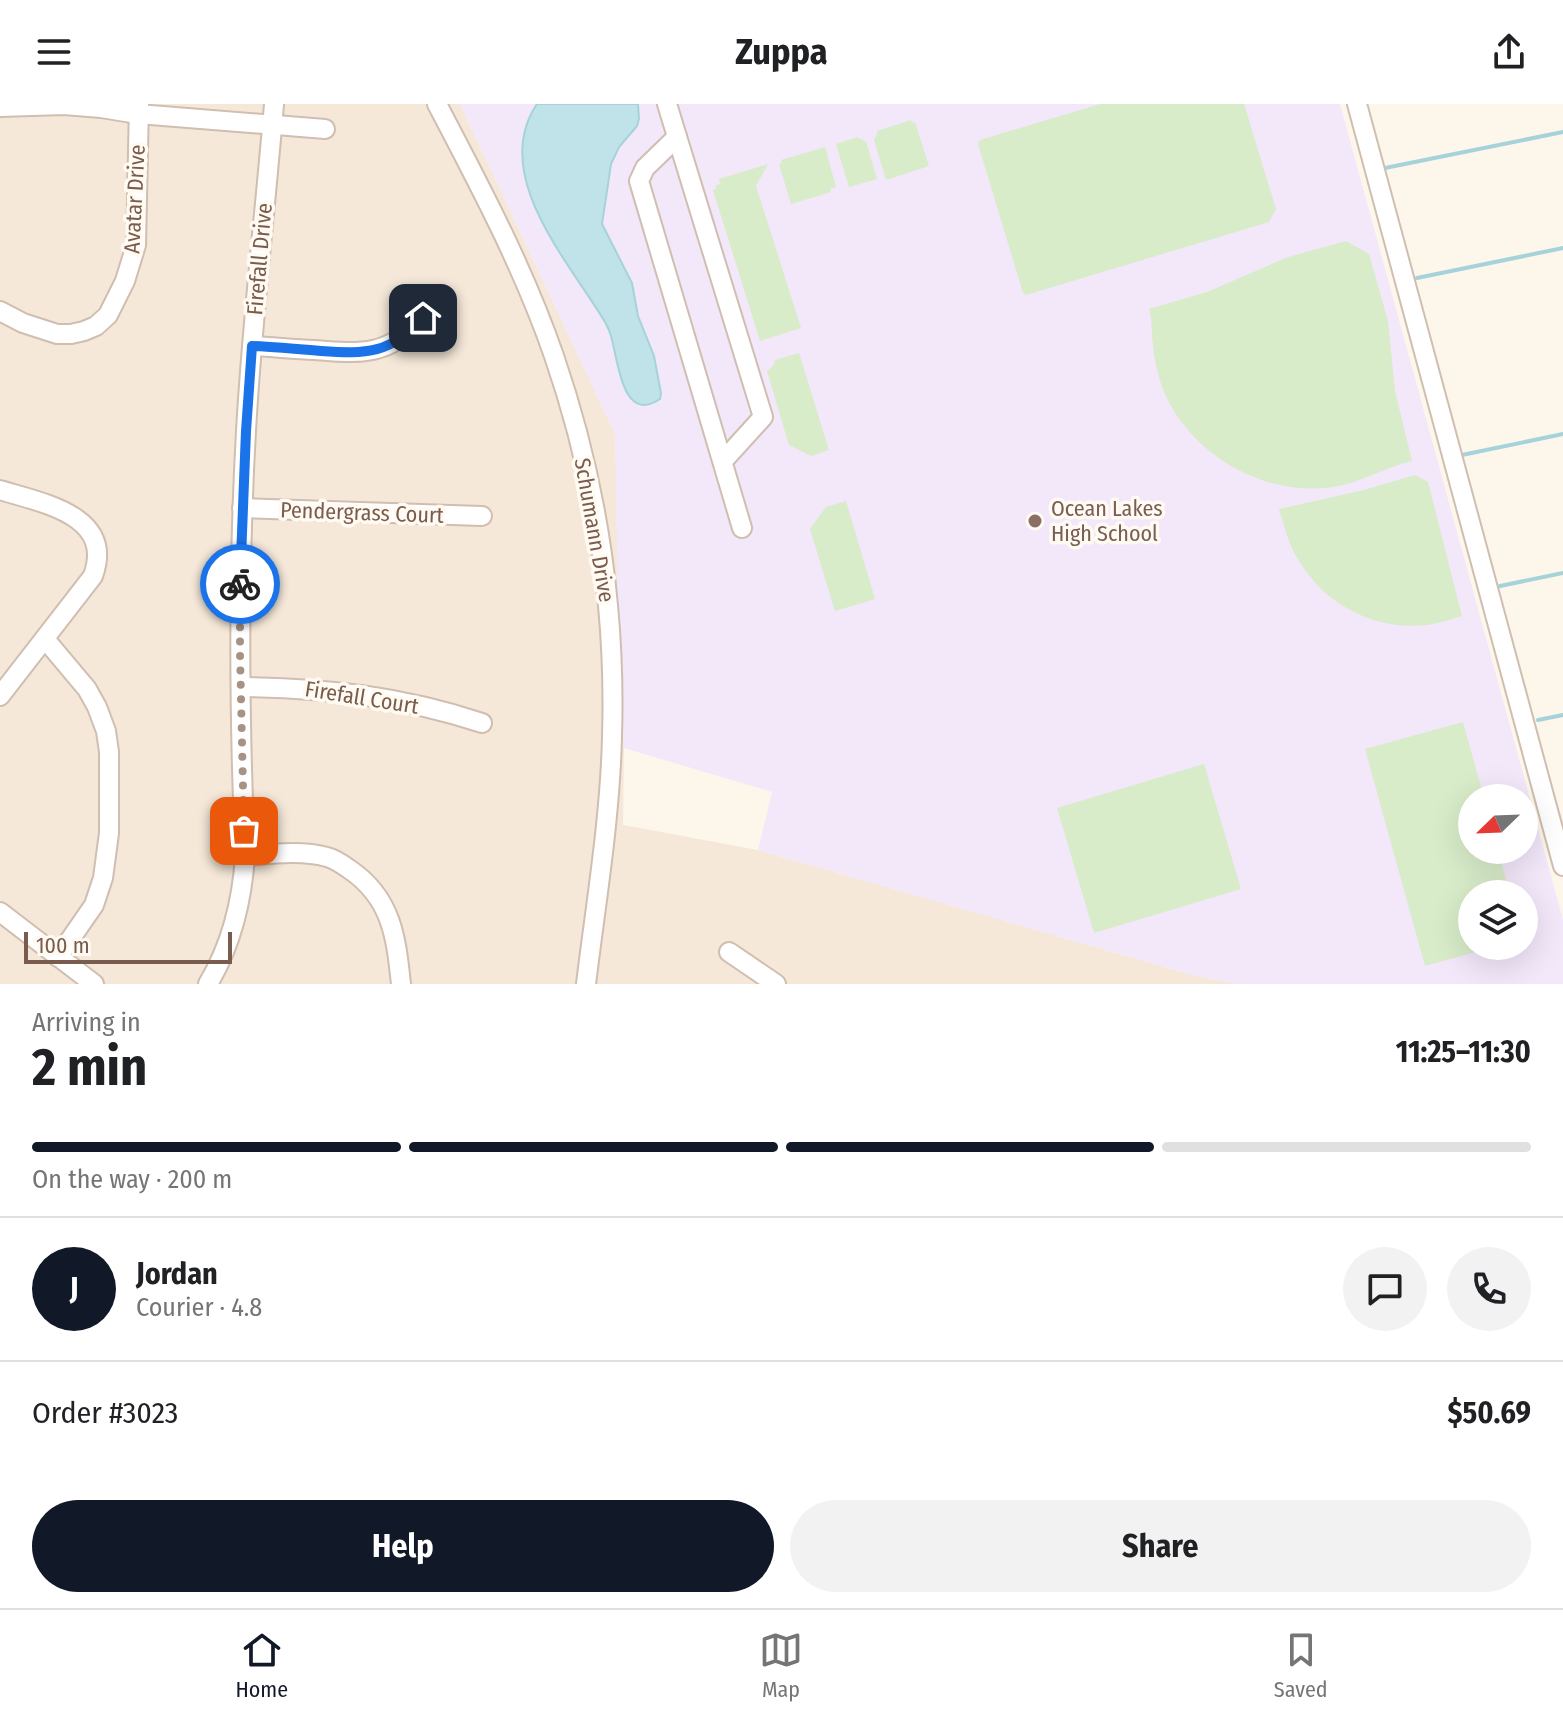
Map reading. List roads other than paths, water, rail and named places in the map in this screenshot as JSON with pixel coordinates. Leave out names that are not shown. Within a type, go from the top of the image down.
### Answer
[{"type":"street","name":"Firefall Drive","points":[[208,984],[234,928],[244,882],[240,593],[242,508],[252,346],[274,104]]},
{"type":"street","name":"Schumann Drive","points":[[437,104],[483,193],[536,308],[569,403],[597,518],[609,611],[613,735],[605,846],[586,984]]},
{"type":"street","points":[[667,104],[763,417],[723,461]]},
{"type":"street","points":[[1357,104],[1563,866]]},
{"type":"street","points":[[0,107],[64,105],[138,109],[325,129]]},
{"type":"street","name":"Avatar Drive","points":[[0,311],[23,323],[57,334],[84,331],[96,326],[108,315],[125,281],[136,245],[138,109]]},
{"type":"street","points":[[677,137],[645,168],[639,181],[742,528]]},
{"type":"street","points":[[252,346],[345,353],[371,351],[400,340],[423,318]]},
{"type":"street","points":[[0,490],[65,511],[76,518],[90,531],[98,553],[93,576],[0,696]]},
{"type":"street","name":"Pendergrass Court","points":[[242,508],[482,516]]},
{"type":"street","points":[[45,639],[87,689],[106,731],[109,752],[109,833],[103,878],[94,905],[58,957]]},
{"type":"street","name":"Firefall Court","points":[[241,687],[299,687],[369,695],[448,712],[482,723]]},
{"type":"street","points":[[245,856],[300,854],[327,857],[356,874],[379,899],[391,922],[401,984]]},
{"type":"street","points":[[0,912],[94,984]]},
{"type":"street","points":[[729,952],[776,984]]},
{"type":"water","points":[[537,104],[638,104],[637,126],[619,147],[611,164],[602,224],[632,283],[638,316],[654,356],[661,393],[660,399],[647,405],[636,403],[629,396],[608,328],[555,246],[528,189],[522,160],[525,131]]},
{"type":"waterway","points":[[1385,168],[1563,132]]},
{"type":"waterway","points":[[1417,278],[1563,248]]},
{"type":"waterway","points":[[1462,455],[1563,434]]},
{"type":"waterway","points":[[1500,586],[1563,573]]},
{"type":"waterway","points":[[1538,720],[1563,715]]},
{"type":"place","name":"Ocean Lakes High School","points":[[1035,521]]}]
